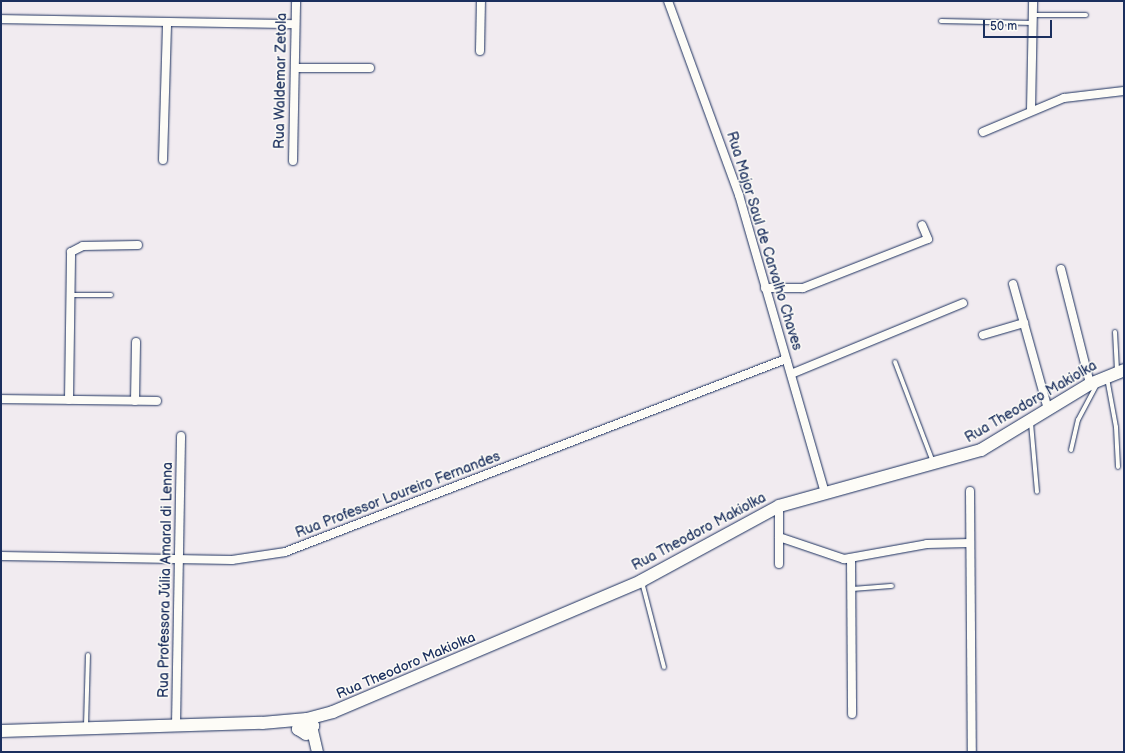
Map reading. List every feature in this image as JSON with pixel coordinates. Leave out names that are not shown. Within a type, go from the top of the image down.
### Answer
[{"type":"main road","name":"Rua Theodoro Makiolka","points":[[1,732],[86,727],[262,723],[306,727],[333,712],[641,581],[779,506],[825,492],[934,465],[981,450],[1031,421],[1048,409],[1108,376]]},
{"type":"street","name":"Rua Waldemar Zetola","points":[[293,161],[296,1]]},
{"type":"street","points":[[480,51],[481,1]]},
{"type":"street","name":"Rua Major Saul de Carvalho Chaves","points":[[668,1],[729,166],[825,492]]},
{"type":"street","points":[[1031,110],[1033,1]]},
{"type":"street","points":[[1,19],[295,24]]},
{"type":"street","points":[[162,160],[167,22]]},
{"type":"street","points":[[295,68],[370,68]]},
{"type":"street","points":[[983,132],[1031,110],[1074,95],[1124,91]]},
{"type":"street","points":[[766,288],[798,290],[928,240],[922,225]]},
{"type":"street","points":[[70,400],[70,257],[74,249],[138,245]]},
{"type":"street","points":[[1061,269],[1108,376]]},
{"type":"street","points":[[1013,284],[1048,409]]},
{"type":"street","points":[[791,374],[964,304]]},
{"type":"street","points":[[983,335],[1024,323]]},
{"type":"street","points":[[135,401],[136,342]]},
{"type":"street","name":"Rua Professor Loureiro Fernandes","points":[[1,556],[248,559],[299,548],[786,358]]},
{"type":"street","points":[[1,399],[157,401]]},
{"type":"street","name":"Rua Professora Júlia Amaral di Lenna","points":[[176,725],[181,436]]},
{"type":"street","points":[[970,492],[972,752]]},
{"type":"street","points":[[779,506],[779,564]]},
{"type":"street","points":[[779,537],[830,556],[851,558],[927,544],[970,543]]},
{"type":"street","points":[[851,558],[852,714]]},
{"type":"street","points":[[306,727],[316,752]]},
{"type":"lane","points":[[941,21],[1032,19],[1086,15]]},
{"type":"lane","points":[[70,295],[111,295]]},
{"type":"lane","points":[[1114,332],[1108,376],[1116,427],[1118,467]]},
{"type":"lane","points":[[895,362],[934,465]]},
{"type":"lane","points":[[1071,450],[1078,420],[1108,376]]},
{"type":"lane","points":[[1031,421],[1037,492]]},
{"type":"lane","points":[[641,581],[664,667]]},
{"type":"lane","points":[[851,589],[892,586]]},
{"type":"lane","points":[[86,727],[88,655]]}]
